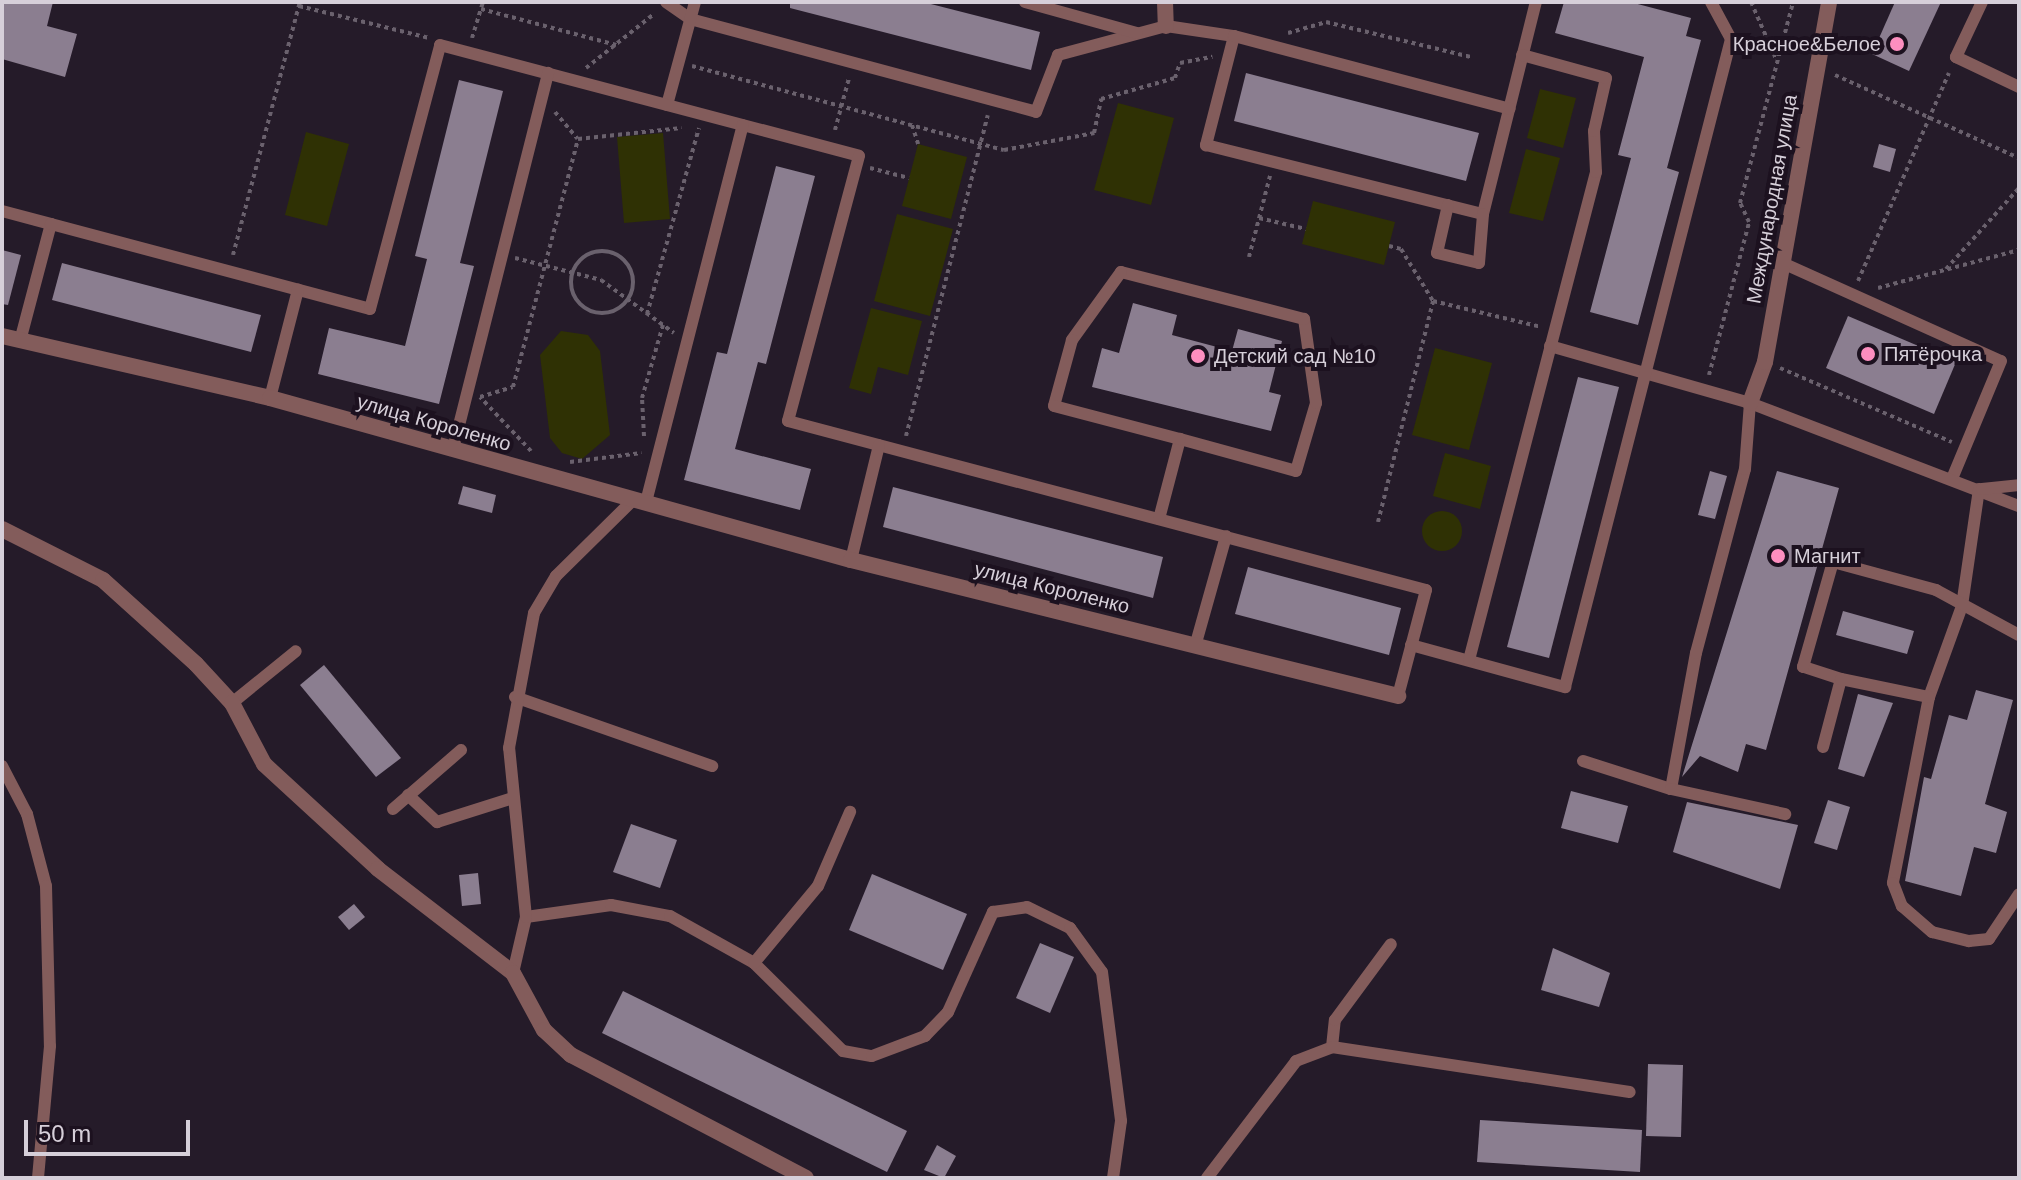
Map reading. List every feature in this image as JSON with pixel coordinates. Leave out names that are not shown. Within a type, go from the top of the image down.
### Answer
[{"type":"street","points":[[1165,2],[1166,26]]},
{"type":"street","name":"Международная улица","points":[[1750,403],[1765,362],[1778,261],[1829,2]]},
{"type":"street","name":"улица Короленко","points":[[2,336],[270,398],[851,560],[1196,643],[1398,696]]},
{"type":"street","points":[[2,529],[103,580],[232,703],[264,764],[378,869],[513,973],[544,1030],[582,1063],[806,1178]]},
{"type":"lane","points":[[667,2],[690,19],[1036,112],[1058,55],[1166,26],[1234,36],[1510,109]]},
{"type":"lane","points":[[667,105],[695,2]]},
{"type":"lane","points":[[1025,2],[1139,34]]},
{"type":"lane","points":[[1448,205],[1437,253],[1479,263],[1483,214],[1536,2]]},
{"type":"lane","points":[[1411,645],[1565,687],[1650,375],[1731,39],[1711,2]]},
{"type":"lane","points":[[1982,2],[1956,57],[2019,87]]},
{"type":"lane","points":[[1234,36],[1206,145],[1483,214]]},
{"type":"lane","points":[[2,211],[370,309],[440,45],[859,156],[788,421],[1426,590],[1398,696]]},
{"type":"lane","points":[[1469,660],[1596,172],[1594,131],[1606,78],[1522,55]]},
{"type":"lane","points":[[453,449],[548,73]]},
{"type":"lane","points":[[513,973],[526,917],[510,799],[515,697],[534,613],[556,576],[640,500],[687,342],[743,125]]},
{"type":"lane","points":[[20,341],[51,224]]},
{"type":"lane","points":[[1778,261],[2001,361],[1952,479]]},
{"type":"lane","points":[[1121,272],[1304,319],[1316,403],[1296,471],[1180,439],[1054,406],[1072,340],[1121,272]]},
{"type":"lane","points":[[270,398],[298,290]]},
{"type":"lane","points":[[1550,346],[1750,403],[2019,506]]},
{"type":"lane","points":[[1671,789],[1696,653],[1745,469],[1750,403]]},
{"type":"lane","points":[[1159,519],[1180,439]]},
{"type":"lane","points":[[851,560],[879,445]]},
{"type":"lane","points":[[1979,489],[2019,485]]},
{"type":"lane","points":[[1979,489],[1962,606],[1929,697],[1895,856],[1893,883],[1902,906],[1932,932],[1969,941],[1989,939],[2019,894]]},
{"type":"lane","points":[[1196,643],[1226,536]]},
{"type":"lane","points":[[1929,697],[1841,679],[1803,667],[1833,562],[1936,590],[2019,635]]},
{"type":"lane","points":[[232,703],[296,651]]},
{"type":"lane","points":[[1823,747],[1841,679]]},
{"type":"lane","points":[[515,697],[712,766]]},
{"type":"lane","points":[[393,809],[461,750]]},
{"type":"lane","points":[[1583,761],[1671,789],[1785,814]]},
{"type":"lane","points":[[2,766],[27,814],[46,886],[50,1046],[38,1178]]},
{"type":"lane","points":[[408,795],[437,822],[510,799]]},
{"type":"lane","points":[[754,963],[818,886],[850,812]]},
{"type":"lane","points":[[526,917],[611,905],[670,916],[754,963],[843,1051],[872,1056],[925,1036],[948,1012],[993,912],[1027,907],[1070,928],[1109,994],[1121,1121],[1113,1178]]},
{"type":"lane","points":[[1332,1047],[1335,1020],[1391,944]]},
{"type":"lane","points":[[1207,1178],[1296,1061],[1332,1047],[1630,1092]]},
{"type":"path","points":[[468,52],[483,2]]},
{"type":"path","points":[[571,80],[667,2]]},
{"type":"path","points":[[1751,2],[1777,61]]},
{"type":"path","points":[[1705,388],[1749,222],[1740,203],[1793,2]]},
{"type":"path","points":[[229,272],[299,4],[440,45]]},
{"type":"path","points":[[481,9],[616,45]]},
{"type":"path","points":[[1255,42],[1326,22],[1471,57]]},
{"type":"path","points":[[1852,295],[1956,57]]},
{"type":"path","points":[[835,130],[852,64]]},
{"type":"path","points":[[1816,67],[2019,158]]},
{"type":"path","points":[[902,451],[991,101]]},
{"type":"path","points":[[554,110],[578,139]]},
{"type":"path","points":[[912,125],[918,144]]},
{"type":"path","points":[[578,139],[700,126],[647,314]]},
{"type":"path","points":[[533,454],[480,397],[513,387],[578,139]]},
{"type":"path","points":[[1249,257],[1274,162]]},
{"type":"path","points":[[856,164],[909,178]]},
{"type":"path","points":[[1946,269],[2019,188]]},
{"type":"path","points":[[1259,218],[1306,229]]},
{"type":"path","points":[[1389,246],[1401,249],[1433,301],[1555,331]]},
{"type":"path","points":[[1852,295],[2019,250]]},
{"type":"path","points":[[572,273],[589,253],[616,253],[632,274],[628,300]]},
{"type":"path","points":[[501,255],[601,280],[687,342]]},
{"type":"path","points":[[572,273],[583,307],[606,313],[628,300]]},
{"type":"path","points":[[1378,522],[1433,301]]},
{"type":"path","points":[[559,463],[645,452],[642,398],[663,325]]},
{"type":"path","points":[[1765,362],[1965,448]]},
{"type":"shaded area","points":[[1540,89],[1576,98],[1563,148],[1527,138]]},
{"type":"shaded area","points":[[1118,103],[1174,118],[1151,205],[1094,190]]},
{"type":"shaded area","points":[[306,132],[349,144],[327,226],[285,215]]},
{"type":"shaded area","points":[[663,133],[670,219],[624,223],[617,137]]},
{"type":"shaded area","points":[[918,144],[967,157],[951,219],[902,206]]},
{"type":"shaded area","points":[[1526,149],[1560,158],[1543,221],[1509,213]]},
{"type":"shaded area","points":[[1313,201],[1395,222],[1384,265],[1302,244]]},
{"type":"shaded area","points":[[897,214],[953,229],[930,316],[874,301]]},
{"type":"shaded area","points":[[871,308],[922,321],[908,375],[878,367],[871,394],[849,388]]},
{"type":"shaded area","points":[[561,331],[588,335],[600,351],[610,435],[582,459],[562,453],[550,438],[540,355]]},
{"type":"shaded area","points":[[1435,348],[1492,363],[1469,450],[1412,435]]},
{"type":"shaded area","points":[[1445,453],[1491,466],[1480,509],[1433,496]]},
{"type":"shaded area","points":[[1442,511],[1456,517],[1462,531],[1456,545],[1442,551],[1428,545],[1422,531],[1428,517]]},
{"type":"building","points":[[2,2],[53,2],[47,26],[77,34],[65,77],[2,59]]},
{"type":"building","points":[[790,2],[923,2],[1040,32],[1031,70],[790,8]]},
{"type":"building","points":[[1564,2],[1630,2],[1691,18],[1686,36],[1701,40],[1667,168],[1679,172],[1638,325],[1590,312],[1631,158],[1618,155],[1644,57],[1555,33]]},
{"type":"building","points":[[1895,2],[1941,2],[1909,71],[1872,54]]},
{"type":"building","points":[[1246,73],[1479,133],[1466,181],[1234,121]]},
{"type":"building","points":[[459,80],[503,91],[460,263],[474,266],[439,404],[318,374],[329,328],[405,346],[427,259],[415,256]]},
{"type":"building","points":[[1879,144],[1896,149],[1890,172],[1873,167]]},
{"type":"building","points":[[776,166],[815,176],[766,364],[758,362],[735,449],[811,469],[800,510],[684,480],[717,352],[727,354]]},
{"type":"building","points":[[2,250],[21,255],[8,305],[2,304]]},
{"type":"building","points":[[62,263],[261,315],[251,352],[52,300]]},
{"type":"building","points":[[1133,303],[1177,315],[1172,335],[1232,351],[1238,329],[1282,341],[1269,392],[1281,395],[1271,431],[1092,387],[1102,348],[1119,353]]},
{"type":"building","points":[[1848,316],[1956,362],[1934,414],[1826,368]]},
{"type":"building","points":[[1578,377],[1619,387],[1549,658],[1507,647]]},
{"type":"building","points":[[1710,471],[1727,476],[1715,519],[1698,515]]},
{"type":"building","points":[[1777,471],[1839,488],[1766,750],[1746,744],[1738,772],[1700,756],[1682,777]]},
{"type":"building","points":[[463,486],[496,495],[492,513],[458,504]]},
{"type":"building","points":[[893,487],[1163,557],[1153,598],[883,527]]},
{"type":"building","points":[[1248,567],[1401,608],[1389,655],[1235,614]]},
{"type":"building","points":[[1843,611],[1914,631],[1907,654],[1836,635]]},
{"type":"building","points":[[324,665],[401,758],[376,777],[300,685]]},
{"type":"building","points":[[1976,690],[2013,700],[1985,804],[2007,812],[1996,853],[1974,847],[1961,896],[1905,881],[1924,777],[1931,779],[1949,715],[1967,720]]},
{"type":"building","points":[[1858,694],[1893,703],[1864,777],[1838,769]]},
{"type":"building","points":[[1571,791],[1628,806],[1618,843],[1561,828]]},
{"type":"building","points":[[1828,800],[1850,807],[1837,850],[1814,843]]},
{"type":"building","points":[[1687,802],[1798,825],[1780,889],[1673,852]]},
{"type":"building","points":[[631,824],[677,840],[660,888],[613,872]]},
{"type":"building","points":[[478,873],[481,904],[462,906],[459,875]]},
{"type":"building","points":[[872,874],[967,914],[943,970],[849,930]]},
{"type":"building","points":[[354,904],[365,917],[349,930],[338,917]]},
{"type":"building","points":[[1040,943],[1074,957],[1050,1013],[1016,998]]},
{"type":"building","points":[[1553,948],[1610,973],[1599,1007],[1541,990]]},
{"type":"building","points":[[623,991],[907,1131],[887,1172],[602,1033]]},
{"type":"building","points":[[1648,1064],[1683,1065],[1681,1137],[1646,1136]]},
{"type":"building","points":[[1480,1120],[1642,1130],[1640,1172],[1477,1162]]},
{"type":"building","points":[[937,1145],[956,1156],[944,1178],[924,1170]]},
{"type":"place","name":"Красное&Белое","points":[[1897,44]]},
{"type":"place","name":"Пятёрочка","points":[[1868,354]]},
{"type":"place","name":"Детский сад №10","points":[[1198,356]]},
{"type":"place","name":"Магнит","points":[[1778,556]]}]
